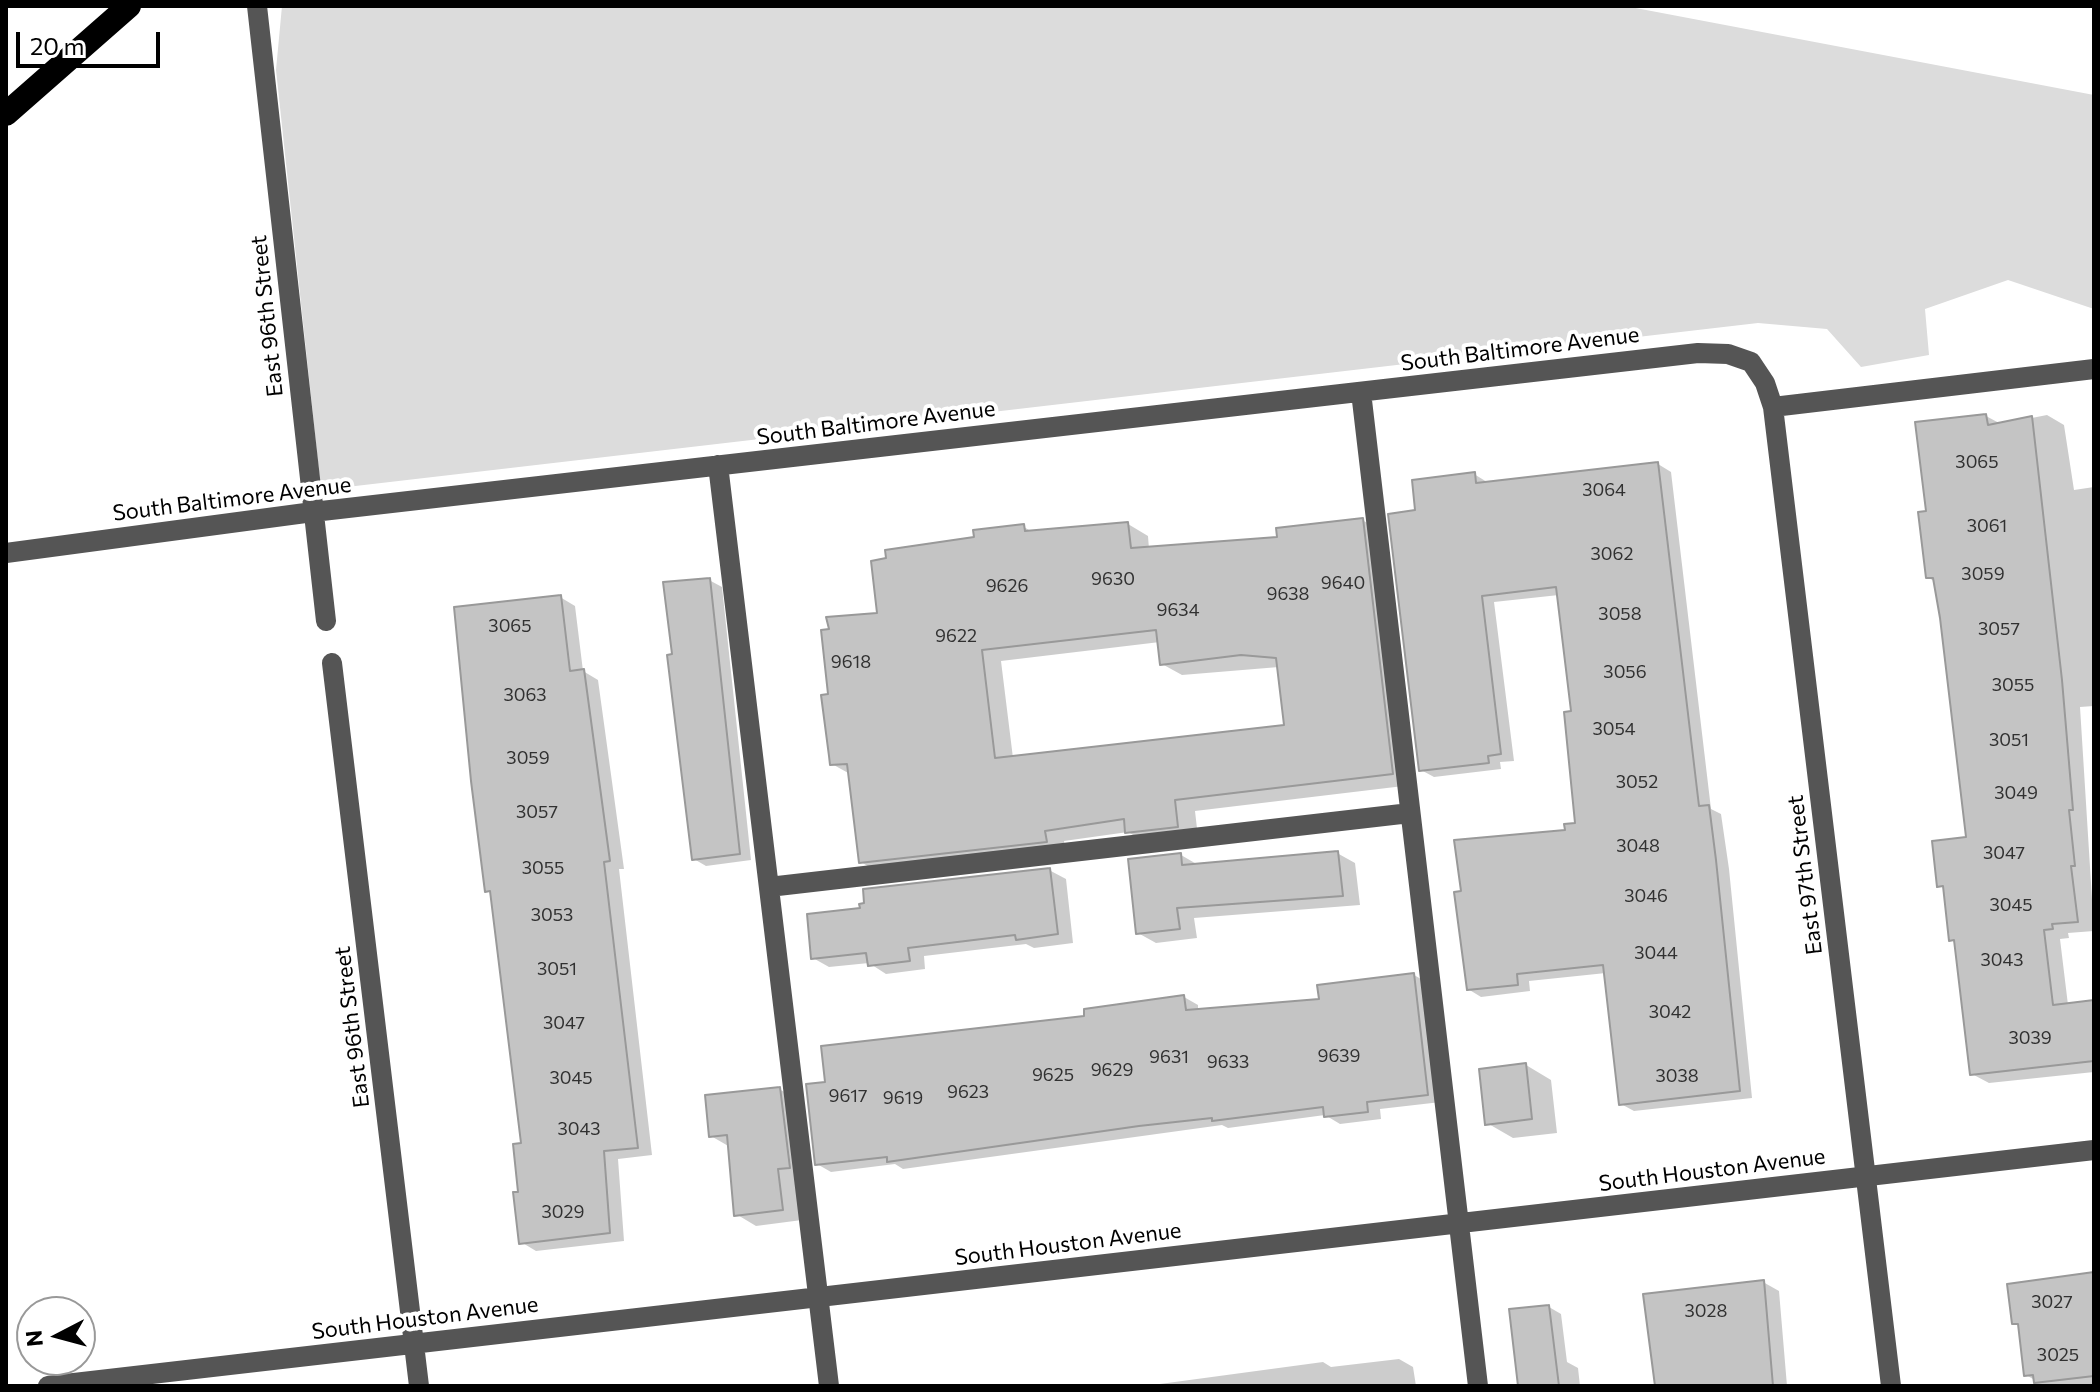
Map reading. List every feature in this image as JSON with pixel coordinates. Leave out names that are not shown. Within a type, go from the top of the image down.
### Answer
[{"type":"highway","points":[[6,114],[129,6]]},
{"type":"street","name":"East 96th Street","points":[[257,6],[326,621]]},
{"type":"street","name":"South Baltimore Avenue","points":[[6,553],[313,512],[1698,353],[1728,354],[1751,362]]},
{"type":"street","name":"East 97th Street","points":[[1751,362],[1765,383],[1773,407],[1891,1386]]},
{"type":"street","points":[[1773,407],[2094,369]]},
{"type":"street","points":[[1361,392],[1478,1386]]},
{"type":"street","points":[[718,465],[829,1386]]},
{"type":"street","name":"East 96th Street","points":[[332,663],[419,1386]]},
{"type":"street","points":[[769,887],[1410,813]]},
{"type":"street","name":"South Houston Avenue","points":[[48,1386],[2094,1150]]},
{"type":"shaded area","points":[[282,6],[1625,6],[2094,95],[2094,309],[2008,280],[1925,309],[1929,355],[1861,367],[1827,329],[1758,323],[321,490],[276,70]]},
{"type":"building","points":[[1986,414],[1988,425],[2032,416],[2062,680],[2073,810],[2069,810],[2075,866],[2071,866],[2078,922],[2052,924],[2053,929],[2044,930],[2053,1005],[2094,1000],[2094,1061],[1970,1075],[1954,940],[1949,941],[1943,886],[1937,887],[1932,841],[1966,837],[1940,618],[1933,578],[1926,578],[1918,512],[1926,511],[1915,422]]},
{"type":"building","points":[[1658,462],[1699,806],[1709,805],[1740,1091],[1619,1105],[1603,965],[1517,974],[1518,985],[1467,990],[1454,892],[1461,891],[1454,840],[1565,830],[1564,824],[1575,823],[1564,712],[1571,711],[1556,587],[1482,596],[1501,754],[1488,756],[1489,763],[1419,771],[1388,514],[1415,510],[1412,480],[1475,472],[1476,483]]},
{"type":"building","points":[[1363,518],[1393,774],[1175,800],[1178,827],[1125,833],[1124,819],[1045,831],[1047,842],[859,863],[847,764],[830,765],[821,695],[828,694],[821,630],[829,629],[826,617],[877,613],[871,561],[886,558],[885,550],[974,537],[973,530],[1024,524],[1025,531],[1128,522],[1131,548],[1277,537],[1276,528]],"holes":[[[1156,630],[1160,665],[1241,655],[1276,658],[1284,725],[995,758],[982,650]]]},
{"type":"building","points":[[710,578],[740,854],[692,860],[667,655],[672,654],[663,582]]},
{"type":"building","points":[[561,595],[570,671],[584,669],[610,861],[604,862],[638,1148],[604,1151],[610,1233],[519,1244],[513,1192],[518,1192],[513,1144],[521,1143],[490,891],[485,892],[471,781],[454,607]]},
{"type":"building","points":[[1338,851],[1343,896],[1177,908],[1180,929],[1136,934],[1128,859],[1181,853],[1182,865]]},
{"type":"building","points":[[1050,868],[1058,934],[1016,940],[1015,935],[908,948],[910,961],[868,966],[866,953],[811,959],[807,914],[860,908],[859,904],[864,903],[863,889]]},
{"type":"building","points":[[1414,973],[1428,1095],[1367,1102],[1368,1112],[1324,1117],[1323,1107],[1212,1121],[1212,1118],[1139,1126],[887,1162],[887,1157],[815,1165],[806,1084],[825,1082],[821,1046],[1084,1016],[1084,1009],[1184,995],[1186,1010],[1319,999],[1317,985]]},
{"type":"building","points":[[1526,1063],[1532,1119],[1485,1125],[1479,1069]]},
{"type":"building","points":[[780,1087],[790,1168],[778,1169],[783,1210],[734,1216],[727,1135],[709,1137],[705,1095]]},
{"type":"building","points":[[2094,1272],[2094,1376],[2034,1383],[2033,1375],[2024,1376],[2018,1324],[2012,1324],[2007,1284]]},
{"type":"building","points":[[1764,1280],[1773,1386],[1655,1386],[1643,1294]]},
{"type":"building","points":[[1549,1305],[1559,1386],[1518,1386],[1509,1309]]}]
